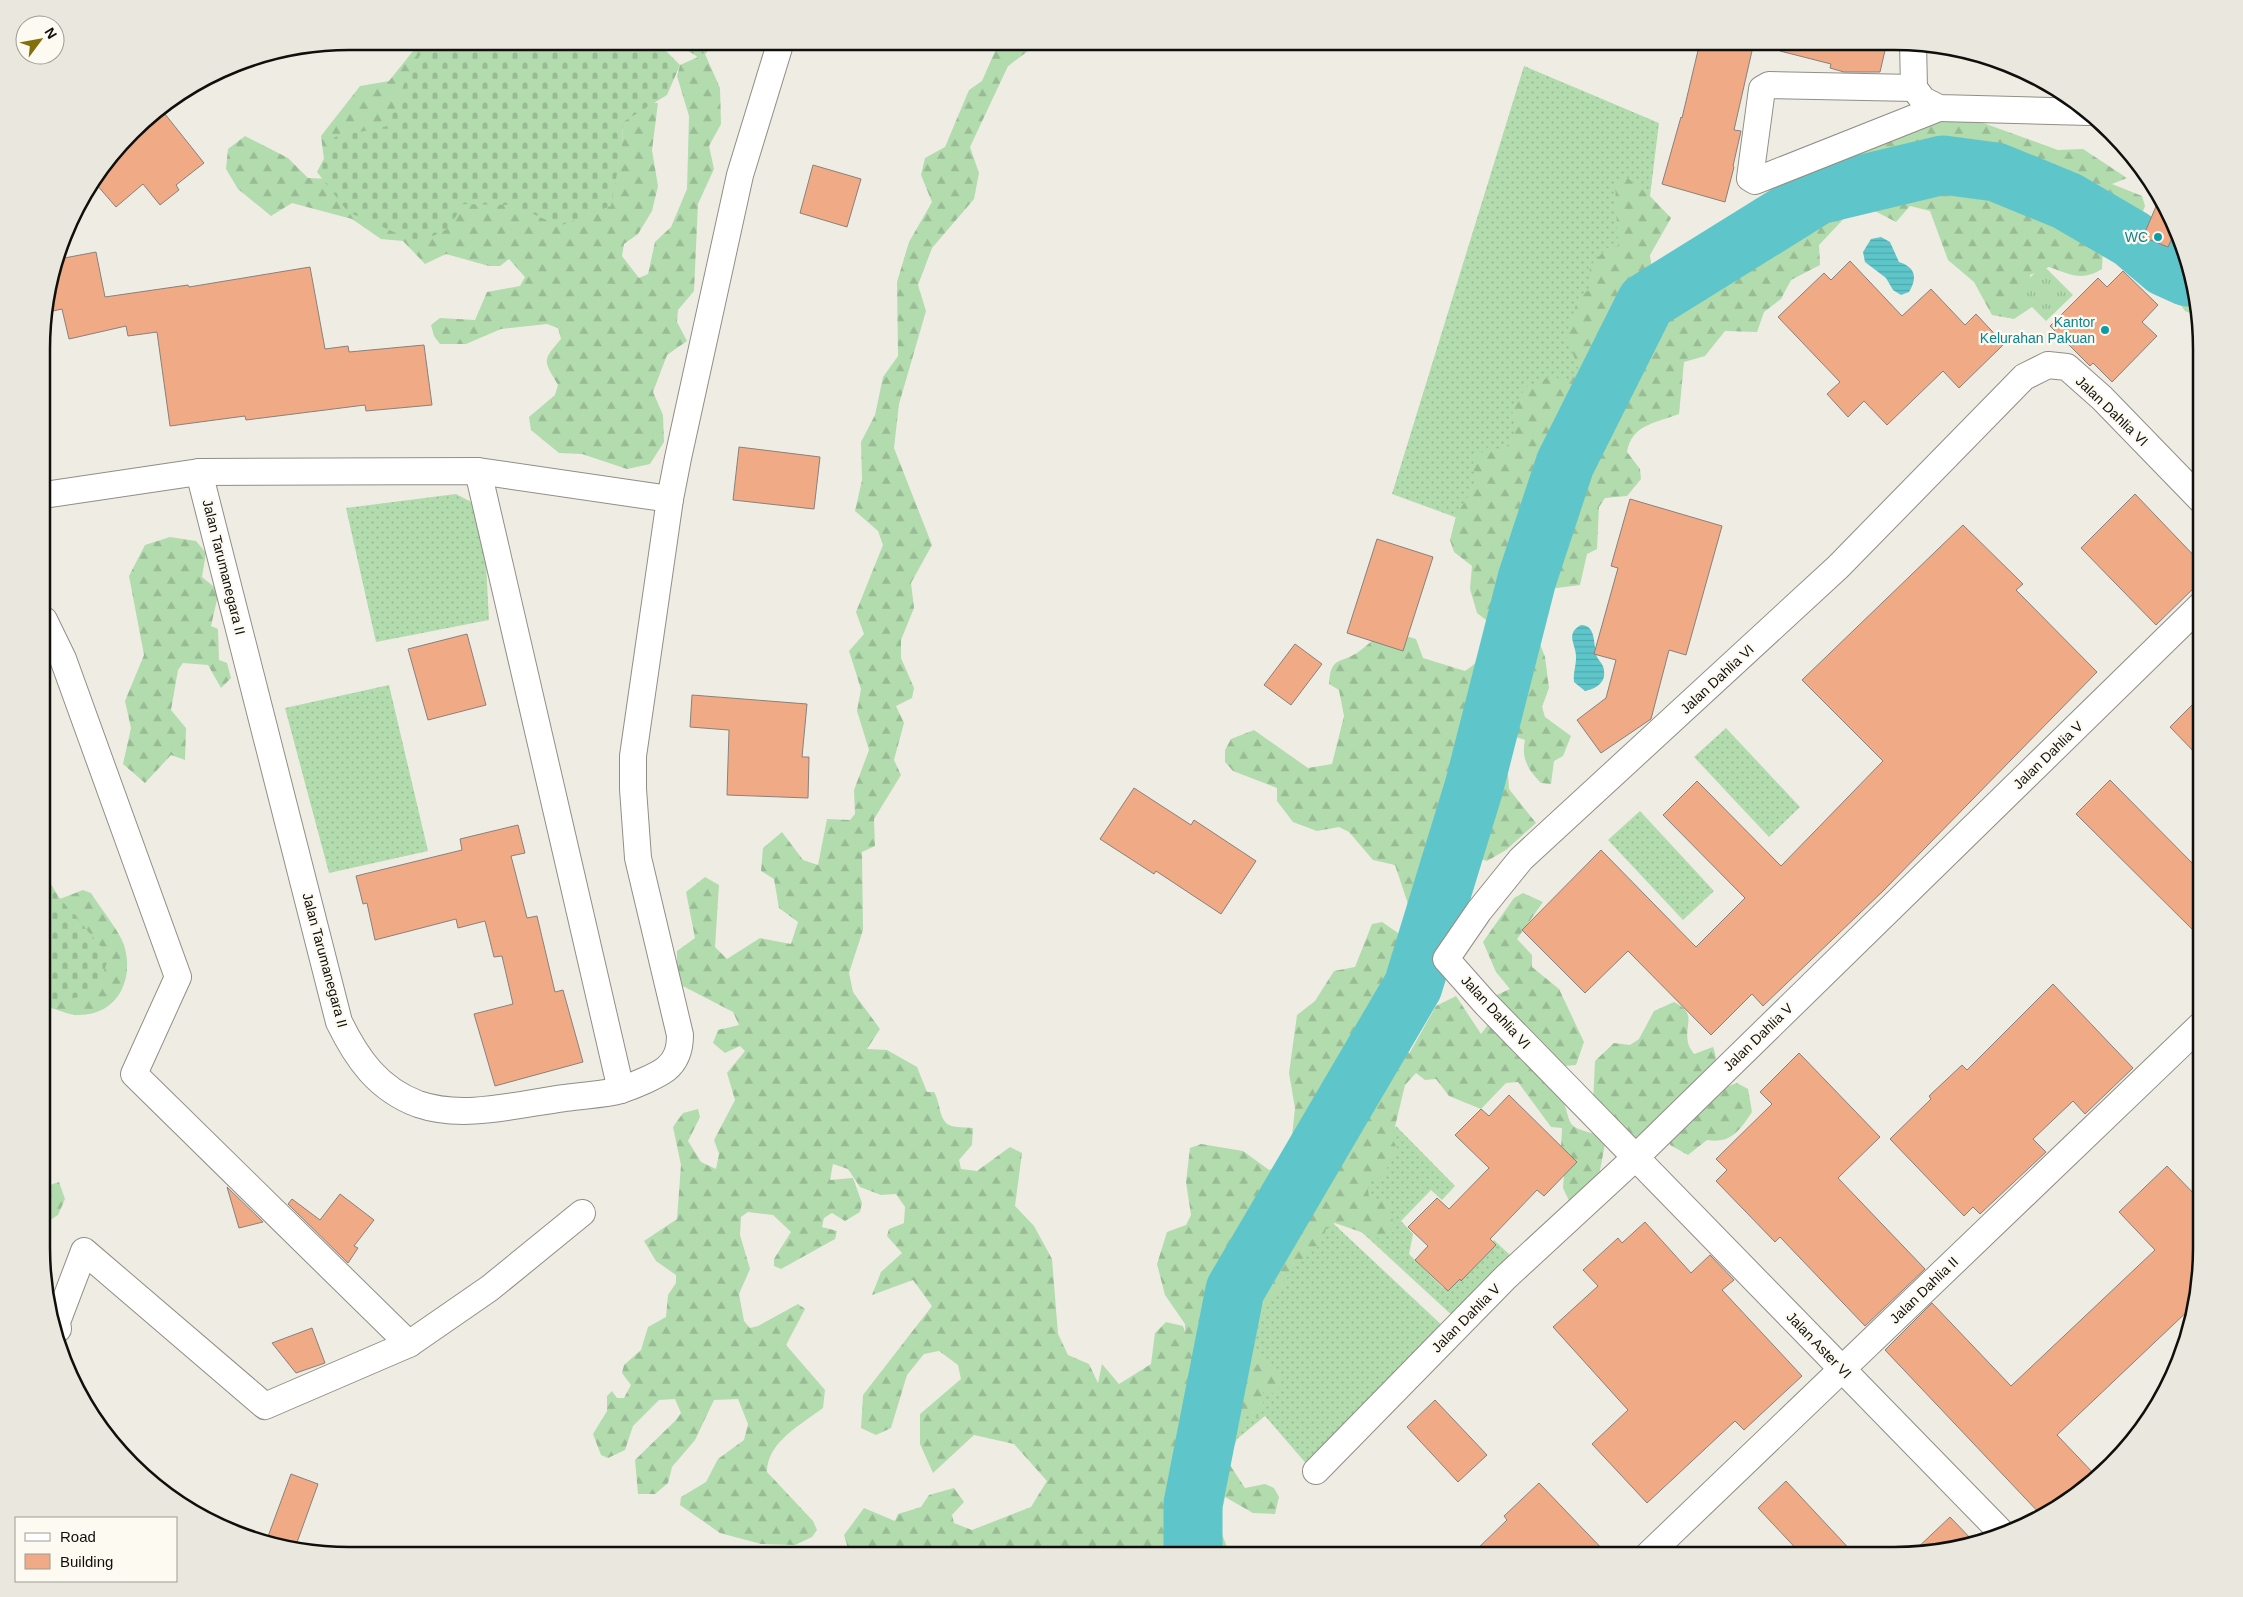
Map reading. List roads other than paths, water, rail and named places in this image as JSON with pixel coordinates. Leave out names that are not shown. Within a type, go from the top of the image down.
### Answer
[{"type":"street","name":"Jalan Tarumanegara II","points":[[200,472],[339,1022],[352,1049],[370,1072],[392,1091],[418,1104],[445,1110],[477,1110],[621,1090],[665,1070],[674,1060],[680,1046],[680,1035],[643,886],[638,858],[633,789],[633,756],[670,499],[740,176],[778,50]]},
{"type":"street","points":[[1913,51],[1914,88],[1923,100],[1939,108]]},
{"type":"street","points":[[1914,88],[1765,86],[1762,89],[1750,178],[1755,181],[1939,108],[2076,112]]},
{"type":"street","name":"Jalan Dahlia VI","points":[[1636,1157],[1485,1003],[1446,959],[1479,911],[1521,859],[1838,567],[2024,377],[2048,365],[2067,367],[2102,398],[2193,492]]},
{"type":"street","points":[[50,494],[200,472],[478,471],[670,499]]},
{"type":"street","points":[[478,471],[621,1090]]},
{"type":"street","name":"Jalan Dahlia V","points":[[1316,1471],[1506,1277],[1636,1157],[2193,613]]},
{"type":"street","points":[[50,632],[63,659],[178,977],[134,1074],[409,1344]]},
{"type":"street","name":"Jalan Dahlia II","points":[[1656,1547],[2193,1033]]},
{"type":"street","name":"Jalan Aster VI","points":[[1636,1157],[1997,1528]]},
{"type":"street","points":[[59,1318],[84,1251],[264,1406],[409,1344],[490,1288],[582,1213]]},
{"type":"water","points":[[1881,237],[1890,242],[1899,262],[1912,270],[1914,277],[1909,292],[1901,295],[1893,290],[1886,278],[1865,262],[1863,252],[1871,239]]},
{"type":"water","points":[[1581,625],[1590,628],[1592,632],[1597,657],[1604,671],[1602,682],[1592,689],[1585,691],[1574,682],[1576,653],[1572,636],[1576,628]]},
{"type":"waterway","points":[[1193,1547],[1193,1504],[1235,1290],[1413,986],[1474,787],[1527,579],[1565,464],[1646,302],[1818,195],[1943,165],[1996,172],[2067,201],[2132,239],[2165,267],[2184,276]]},
{"type":"place","name":"WC","points":[[2158,237]]},
{"type":"place","name":"Kantor Kelurahan Pakuan","points":[[2105,330]]}]
